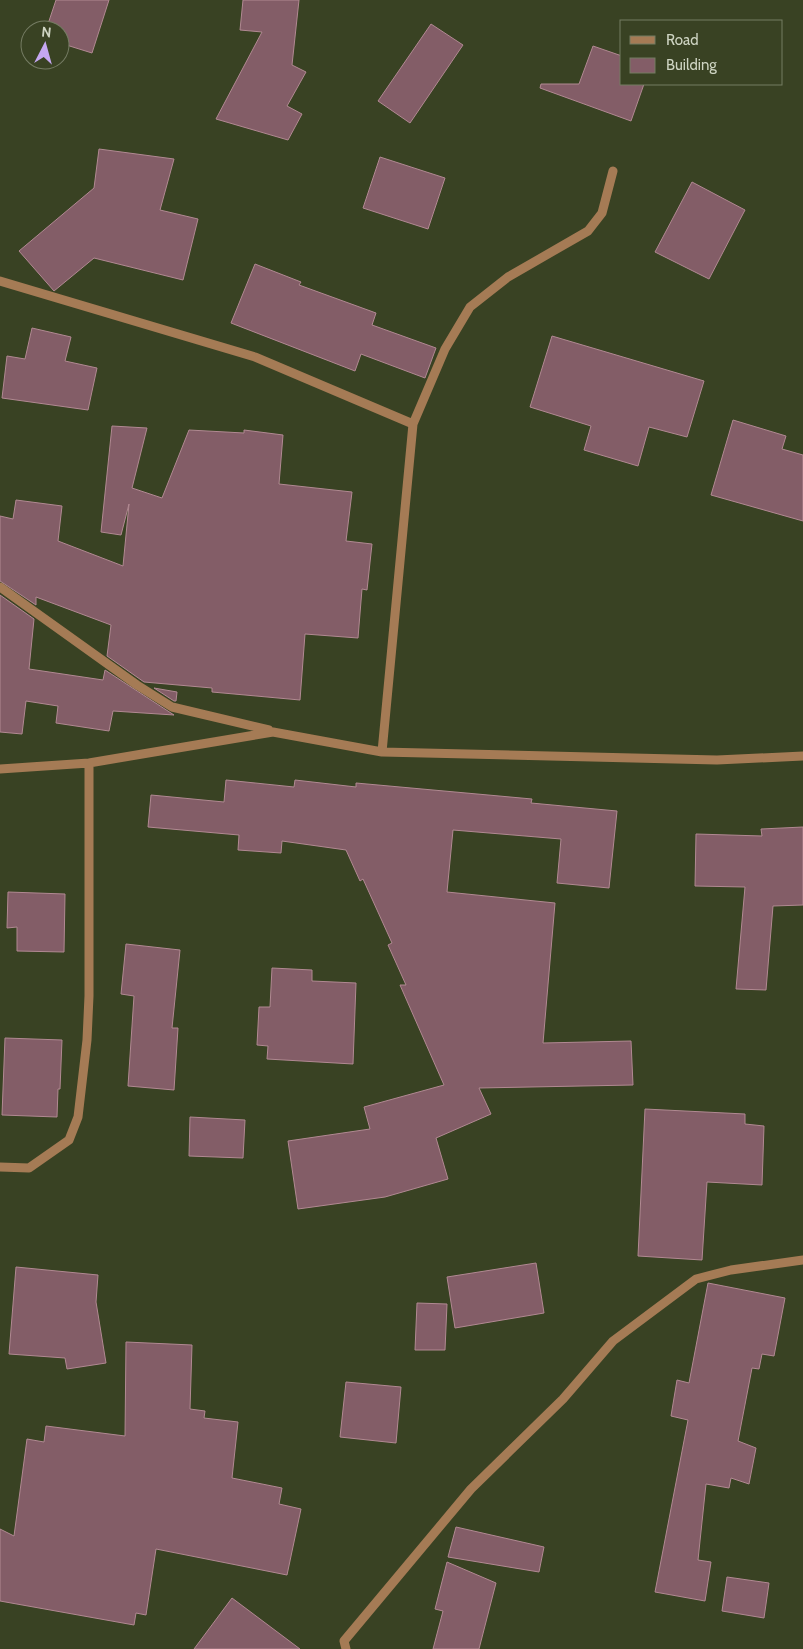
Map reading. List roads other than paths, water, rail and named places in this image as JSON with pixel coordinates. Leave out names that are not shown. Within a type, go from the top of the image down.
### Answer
[{"type":"street","points":[[382,752],[414,424],[445,349],[470,306],[508,277],[588,231],[602,213],[613,171]]},
{"type":"street","points":[[0,281],[255,357],[414,424]]},
{"type":"street","points":[[0,586],[137,685],[172,707],[273,732],[382,752],[717,760],[803,756]]},
{"type":"street","points":[[0,769],[89,763],[273,732]]},
{"type":"street","points":[[0,1167],[29,1168],[69,1140],[78,1117],[87,1040],[89,996],[89,763]]},
{"type":"street","points":[[337,1649],[345,1645],[471,1489],[563,1399],[613,1341],[696,1279],[731,1270],[803,1260]]}]
